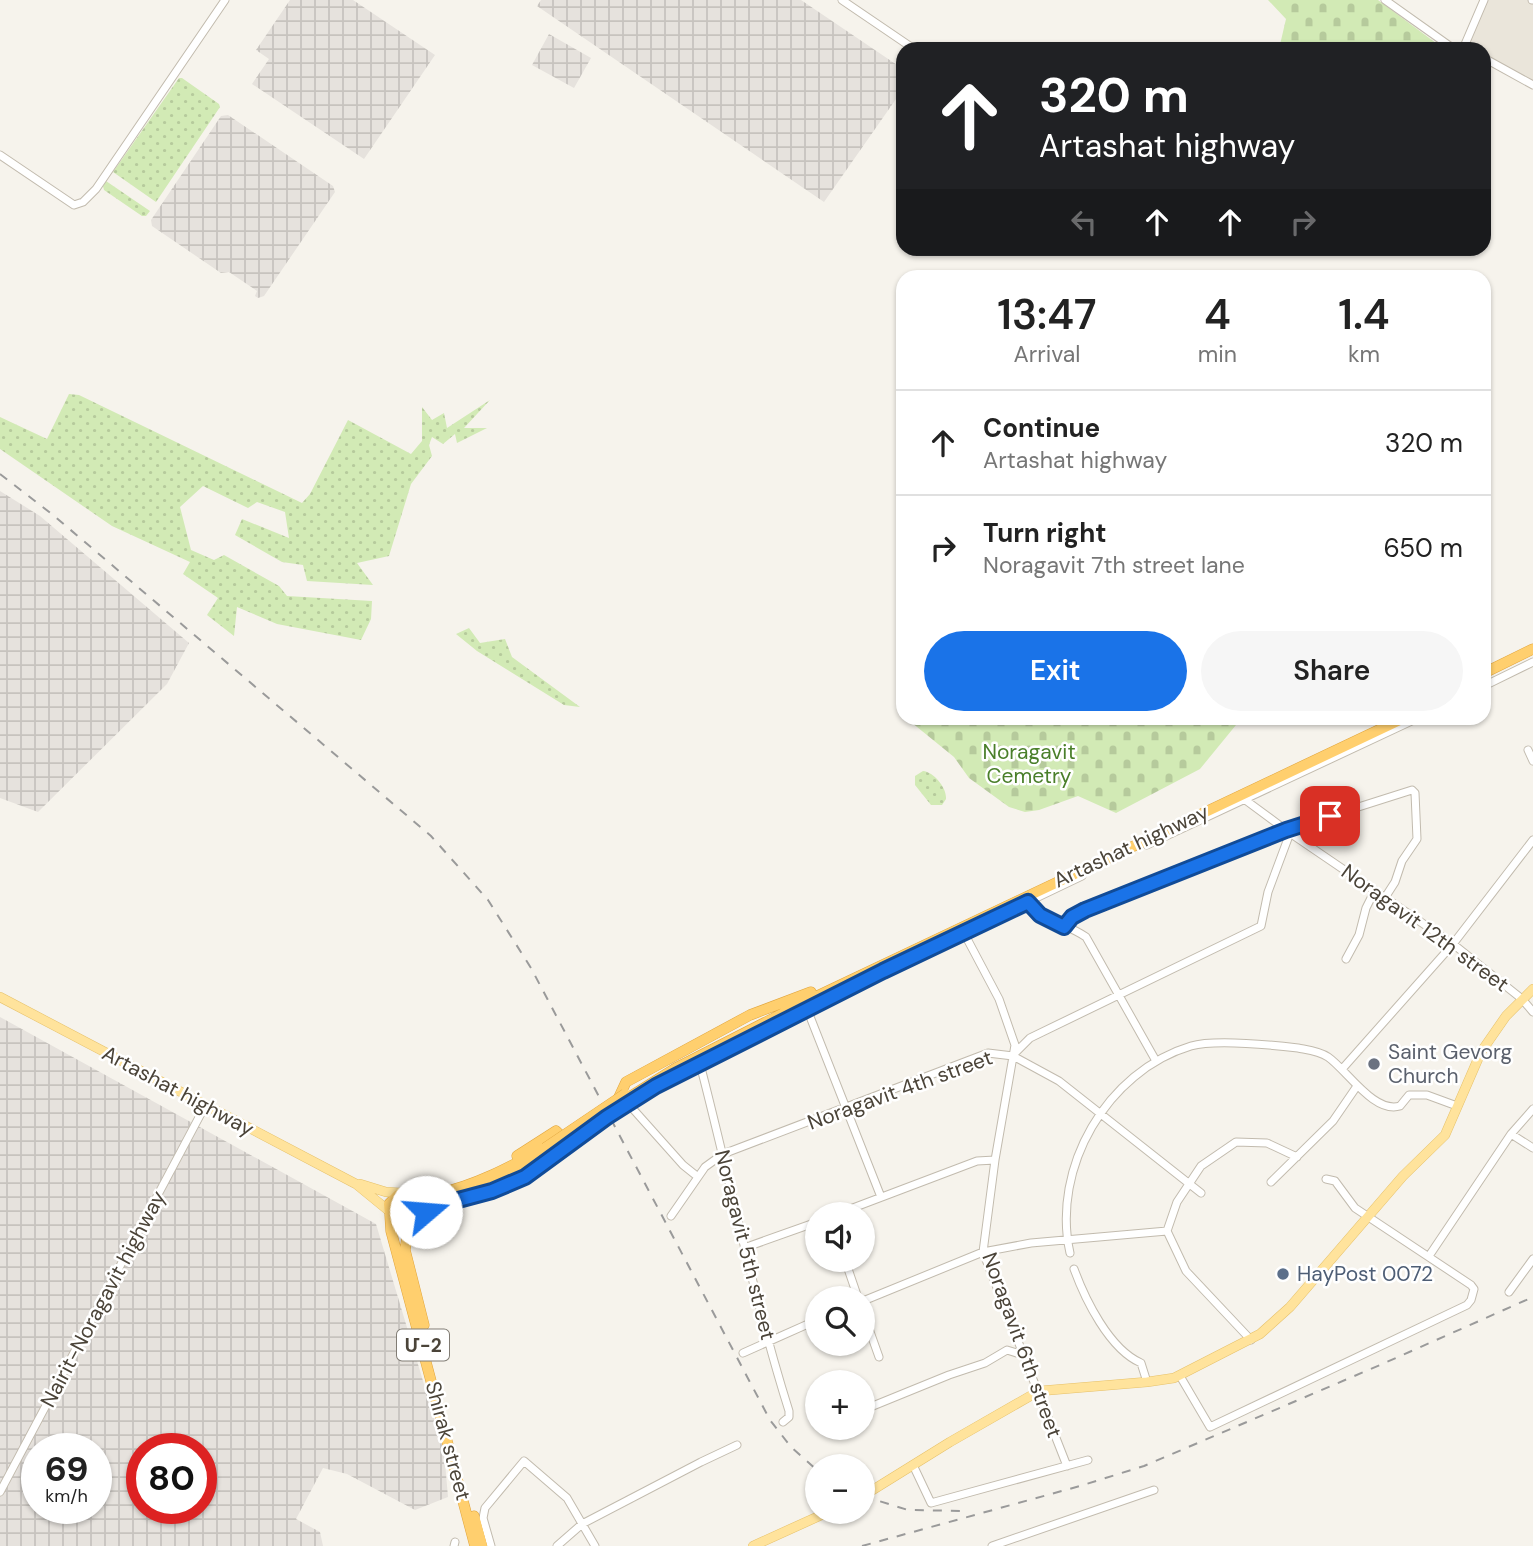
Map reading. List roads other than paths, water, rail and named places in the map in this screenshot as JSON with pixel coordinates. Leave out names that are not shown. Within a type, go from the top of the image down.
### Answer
[{"type":"highway","points":[[1491,670],[1533,649]]},
{"type":"highway","points":[[1491,677],[1533,656]]},
{"type":"highway","name":"Artashat highway","points":[[627,1102],[675,1063],[811,992],[1374,725]]},
{"type":"highway","name":"Artashat highway","points":[[389,1213],[400,1223],[407,1223],[432,1207],[501,1179],[627,1102],[676,1068],[824,993],[1389,725]]},
{"type":"highway","points":[[432,1207],[512,1183],[541,1167],[569,1144],[556,1131],[520,1155],[441,1193]]},
{"type":"highway","name":"Artashat highway","points":[[406,1194],[423,1196],[441,1193],[495,1175],[547,1150]]},
{"type":"highway","points":[[389,1213],[391,1199],[406,1194]]},
{"type":"highway","name":"Մ-2","points":[[406,1194],[418,1203],[419,1210],[415,1218]]},
{"type":"highway","name":"Shirak street","points":[[389,1213],[392,1235],[475,1546]]},
{"type":"highway","name":"Shirak street","points":[[415,1218],[405,1241],[408,1265],[482,1546]]},
{"type":"main road","points":[[875,1489],[1039,1391],[1147,1382],[1180,1376],[1251,1340],[1275,1323],[1403,1176],[1445,1135],[1481,1052],[1506,1016],[1533,989]]},
{"type":"main road","name":"Artashat highway","points":[[0,997],[356,1184],[389,1213]]},
{"type":"main road","name":"Artashat highway","points":[[356,1184],[406,1194]]},
{"type":"main road","points":[[753,1546],[805,1522]]},
{"type":"street","points":[[0,155],[74,205],[83,202],[96,189],[225,0]]},
{"type":"street","points":[[842,0],[904,42]]},
{"type":"street","points":[[1385,0],[1444,42]]},
{"type":"street","points":[[1466,42],[1485,0]]},
{"type":"street","points":[[1491,62],[1533,85]]},
{"type":"street","points":[[1491,683],[1533,662]]},
{"type":"street","name":"Artashat highway","points":[[627,1102],[807,1009],[1403,725]]},
{"type":"street","points":[[1528,750],[1533,761]]},
{"type":"street","points":[[1064,927],[1072,917],[1085,910],[1288,831],[1412,790],[1415,793],[1417,839],[1402,862],[1395,882],[1386,896]]},
{"type":"street","name":"Noragavit 12th street","points":[[1244,799],[1453,944],[1522,999],[1533,1012]]},
{"type":"street","points":[[1013,1056],[1030,1038],[1261,926],[1268,892],[1288,831]]},
{"type":"street","points":[[1343,1068],[1453,944],[1533,839]]},
{"type":"street","points":[[1346,959],[1359,935],[1366,908],[1375,890]]},
{"type":"street","points":[[1028,902],[1040,915],[1086,937],[1156,1061]]},
{"type":"street","name":"Noragavit 6th street","points":[[964,933],[999,999],[1014,1039],[983,1252],[1067,1466]]},
{"type":"street","points":[[807,1009],[881,1197]]},
{"type":"street","points":[[1070,1253],[1066,1217],[1078,1154],[1101,1112],[1120,1090],[1156,1061],[1195,1045],[1268,1045],[1311,1050],[1325,1055],[1343,1068],[1365,1094],[1391,1108],[1400,1107],[1409,1095],[1417,1093],[1457,1106]]},
{"type":"street","name":"Noragavit 4th street","points":[[671,1216],[698,1177],[713,1160],[723,1154],[988,1053],[1013,1056],[1059,1081],[1201,1193]]},
{"type":"street","name":"Noragavit 5th street","points":[[700,1064],[744,1248],[789,1411],[789,1417],[783,1422]]},
{"type":"street","points":[[1271,1182],[1333,1121],[1357,1086]]},
{"type":"street","points":[[569,1144],[627,1102],[683,1165],[698,1177]]},
{"type":"street","name":"Nairit-Noragavit highway","points":[[0,1492],[205,1106]]},
{"type":"street","points":[[1429,1256],[1511,1135],[1533,1109]]},
{"type":"street","points":[[1511,1135],[1533,1148]]},
{"type":"street","points":[[1251,1340],[1186,1271],[1167,1231],[1177,1202],[1201,1166],[1236,1142],[1267,1143],[1297,1157]]},
{"type":"street","points":[[868,1202],[977,1161],[995,1160]]},
{"type":"street","points":[[1180,1376],[1210,1427],[1467,1305],[1471,1300],[1474,1289],[1471,1285],[1355,1208],[1335,1181],[1326,1179]]},
{"type":"street","points":[[744,1248],[805,1226]]},
{"type":"street","points":[[875,1296],[983,1252],[1031,1243],[1167,1231]]},
{"type":"street","points":[[1509,1292],[1533,1259]]},
{"type":"street","points":[[1074,1269],[1090,1308],[1101,1325],[1132,1359],[1141,1363],[1147,1382]]},
{"type":"street","points":[[743,1353],[805,1325]]},
{"type":"street","points":[[875,1346],[879,1357]]},
{"type":"street","points":[[875,1405],[949,1374],[985,1363],[1007,1350],[1023,1355]]},
{"type":"street","points":[[557,1546],[582,1524],[737,1446]]},
{"type":"street","points":[[913,1465],[931,1503],[1088,1460]]},
{"type":"street","points":[[491,1546],[483,1518],[485,1508],[524,1461],[567,1498],[595,1546]]},
{"type":"street","points":[[992,1546],[1154,1490]]},
{"type":"railway","points":[[0,474],[53,515],[431,836],[488,900],[531,968],[770,1420],[791,1447],[805,1459]]},
{"type":"railway","points":[[862,1546],[1144,1466],[1533,1297]]},
{"type":"railway","points":[[875,1500],[908,1510],[966,1511]]},
{"type":"place","name":"Saint Gevorg Church","points":[[1374,1064]]},
{"type":"place","name":"HayPost 0072","points":[[1283,1274]]},
{"type":"park label","name":"Noragavit Cemetry","points":[[1029,764]]}]
